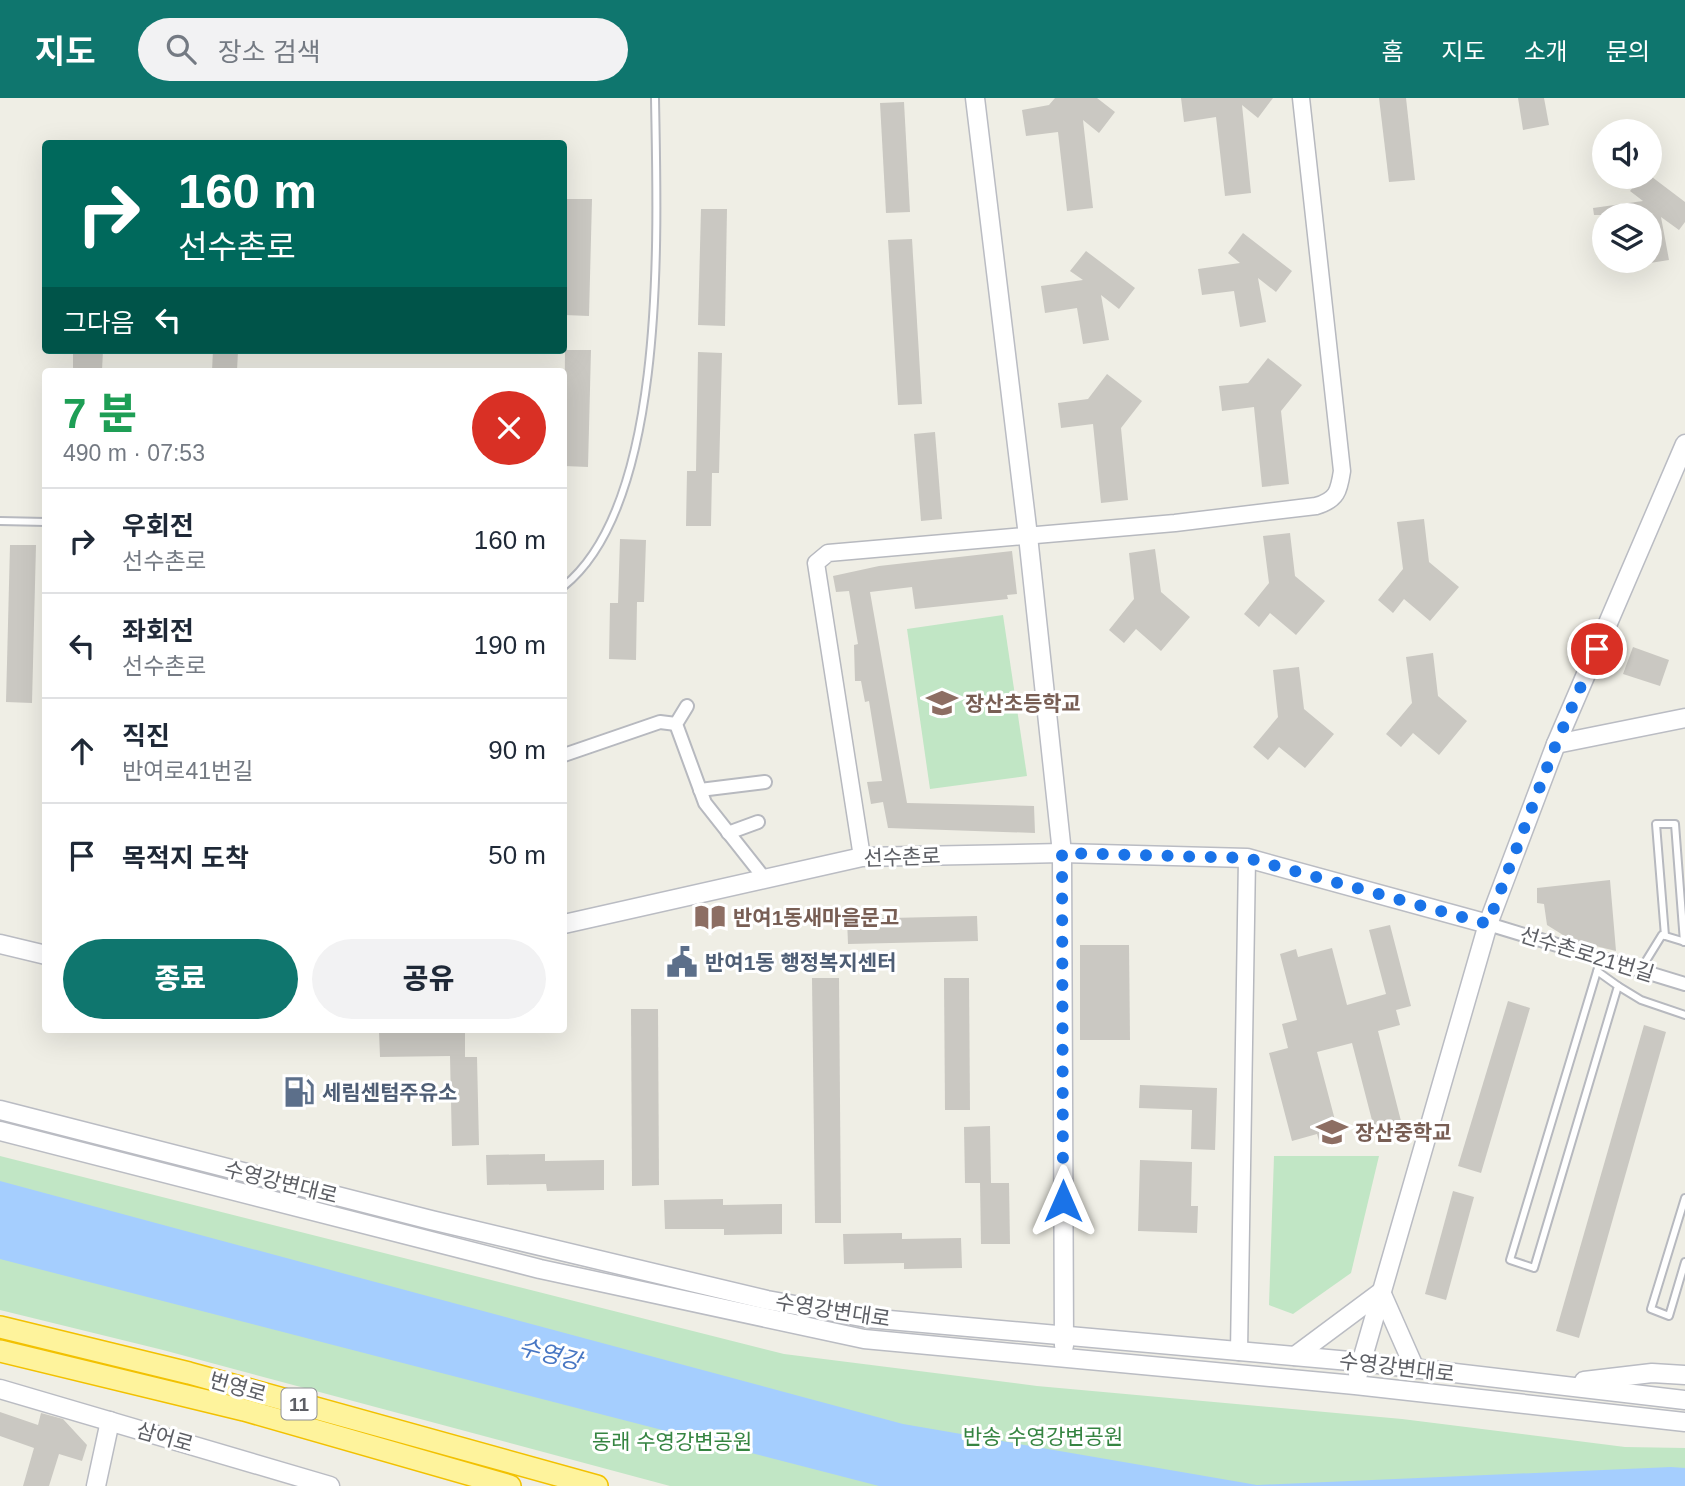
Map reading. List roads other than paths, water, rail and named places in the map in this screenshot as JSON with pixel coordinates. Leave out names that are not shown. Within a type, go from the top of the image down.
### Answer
[{"type":"highway","name":"번영로","points":[[0,1327],[189,1373],[597,1486]]},
{"type":"highway","name":"번영로","points":[[0,1351],[244,1410],[510,1486]]},
{"type":"main road","points":[[975,98],[1028,536],[1062,853],[1064,1356]]},
{"type":"main road","points":[[1355,1384],[1488,924],[1556,744],[1685,444]]},
{"type":"main road","points":[[1556,744],[1685,718]]},
{"type":"main road","name":"선수촌로","points":[[567,923],[862,857],[1062,853],[1247,858],[1488,924]]},
{"type":"main road","points":[[0,944],[42,955]]},
{"type":"main road","name":"수영강변대로","points":[[0,1110],[431,1220],[768,1300],[867,1318],[1361,1362],[1685,1400]]},
{"type":"main road","name":"수영강변대로","points":[[0,1131],[540,1269],[864,1339],[1355,1384],[1685,1422]]},
{"type":"main road","points":[[1295,1356],[1381,1292]]},
{"type":"main road","points":[[1381,1292],[1415,1370]]},
{"type":"main road","points":[[1554,1385],[1652,1373],[1685,1375]]},
{"type":"main road","name":"삼어로","points":[[0,1389],[330,1486]]},
{"type":"main road","points":[[96,1486],[110,1421]]},
{"type":"street","points":[[862,857],[816,563],[828,553],[1175,523],[1316,506],[1330,502],[1339,492],[1342,471],[1301,98]]},
{"type":"street","points":[[676,724],[687,706]]},
{"type":"street","points":[[567,754],[660,722],[676,724]]},
{"type":"street","points":[[676,724],[705,803],[765,879]]},
{"type":"street","points":[[700,790],[765,782]]},
{"type":"street","points":[[728,833],[758,822]]},
{"type":"street","points":[[1239,1352],[1247,858]]},
{"type":"street","name":"선수촌로21번길","points":[[1488,924],[1685,984]]},
{"type":"lane","points":[[567,584],[597,547],[625,489],[650,369],[657,213],[655,98]]},
{"type":"lane","points":[[0,521],[42,522]]},
{"type":"lane","points":[[1640,970],[1662,935],[1665,936],[1685,942],[1675,824],[1656,824],[1665,936]]},
{"type":"lane","points":[[1601,958],[1510,1260],[1534,1268],[1618,986]]},
{"type":"lane","points":[[1597,971],[1642,1000],[1685,1015]]},
{"type":"lane","points":[[1685,1198],[1651,1309],[1669,1316],[1685,1262]]},
{"type":"water","name":"수영강","points":[[0,1181],[903,1424],[1257,1485],[1671,1467],[1685,1468],[1685,1486],[879,1486],[0,1259]]},
{"type":"place","name":"장산초등학교","points":[[942,703]]},
{"type":"place","name":"반여1동새마을문고","points":[[710,917]]},
{"type":"place","name":"반여1동 행정복지센터","points":[[682,962]]},
{"type":"place","name":"세림센텀주유소","points":[[299,1092]]},
{"type":"place","name":"장산중학교","points":[[1332,1132]]},
{"type":"park label","name":"반송 수영강변공원","points":[[1043,1436]]},
{"type":"park label","name":"동래 수영강변공원","points":[[672,1441]]}]
